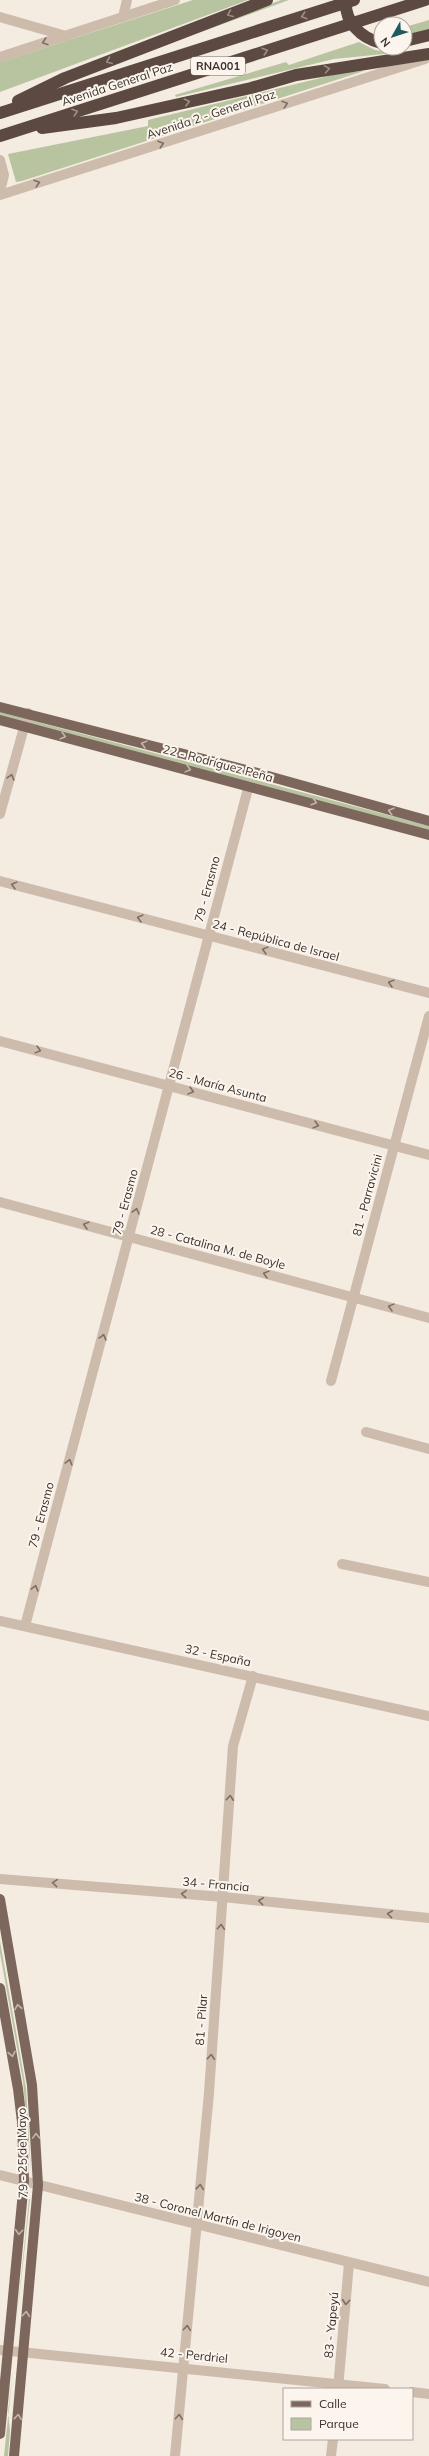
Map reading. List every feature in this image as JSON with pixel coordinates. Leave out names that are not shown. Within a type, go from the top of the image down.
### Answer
[{"type":"highway","points":[[0,110],[65,78],[267,0]]},
{"type":"highway","points":[[326,9],[345,0],[352,24],[369,39],[373,40]]},
{"type":"highway","name":"Avenida General Paz","points":[[0,113],[354,0]]},
{"type":"highway","name":"Avenida General Paz","points":[[6,134],[425,0]]},
{"type":"highway","points":[[413,39],[429,34]]},
{"type":"highway","points":[[6,134],[116,118],[251,88],[296,75],[429,54]]},
{"type":"main road","name":"22 - Rodríguez Peña","points":[[0,706],[265,775],[429,821]]},
{"type":"main road","name":"22 - Rodríguez Peña","points":[[0,720],[429,834]]},
{"type":"main road","name":"79 - 25 de Mayo","points":[[0,1899],[32,2084],[38,2185],[14,2456]]},
{"type":"main road","name":"79 - 25 de Mayo","points":[[0,1988],[18,2088],[22,2122],[24,2181],[4,2351],[0,2434]]},
{"type":"street","points":[[123,18],[127,0]]},
{"type":"street","points":[[0,57],[175,0]]},
{"type":"street","points":[[0,17],[66,36]]},
{"type":"street","name":"Avenida 2 - General Paz","points":[[0,195],[429,57]]},
{"type":"street","points":[[0,160],[4,175],[0,191]]},
{"type":"street","points":[[0,814],[28,714]]},
{"type":"street","name":"79 - Erasmo","points":[[25,1626],[249,785]]},
{"type":"street","name":"24 - República de Israel","points":[[0,881],[429,993]]},
{"type":"street","name":"81 - Parravicini","points":[[331,1381],[429,1016]]},
{"type":"street","name":"26 - María Asunta","points":[[0,1041],[170,1085],[394,1147],[429,1155]]},
{"type":"street","name":"28 - Catalina M. de Boyle","points":[[0,1202],[429,1318]]},
{"type":"street","points":[[366,1432],[429,1449]]},
{"type":"street","points":[[342,1564],[429,1582]]},
{"type":"street","name":"32 - España","points":[[0,1621],[429,1716]]},
{"type":"street","name":"81 - Pilar","points":[[175,2456],[209,2093],[233,1746],[253,1676]]},
{"type":"street","name":"34 - Francia","points":[[0,1879],[223,1897],[429,1918]]},
{"type":"street","name":"38 - Coronel Martín de Irigoyen","points":[[0,2175],[429,2282]]},
{"type":"street","name":"83 - Yapeyú","points":[[338,2386],[349,2263]]},
{"type":"street","name":"42 - Perdriel","points":[[4,2351],[183,2367],[338,2386],[369,2388]]},
{"type":"street","points":[[413,2392],[429,2394]]},
{"type":"street","points":[[332,2456],[333,2440]]},
{"type":"green space","points":[[193,0],[248,0],[0,92],[0,62]]},
{"type":"green space","points":[[281,0],[289,0],[154,49],[153,48]]},
{"type":"green space","points":[[429,20],[429,29],[413,34],[413,25]]},
{"type":"green space","points":[[359,42],[373,49],[373,55],[334,59],[176,97],[175,95],[286,62],[289,65]]},
{"type":"green space","points":[[364,71],[22,181],[16,182],[8,154],[148,126],[148,120],[345,72]]},
{"type":"green space","points":[[0,712],[429,826],[429,831],[0,716]]},
{"type":"green space","points":[[0,1941],[26,2088],[31,2171],[23,2081],[0,1953]]},
{"type":"green space","points":[[29,2199],[30,2199],[16,2327]]},
{"type":"green space","points":[[8,2415],[10,2431],[8,2456],[4,2456]]}]
